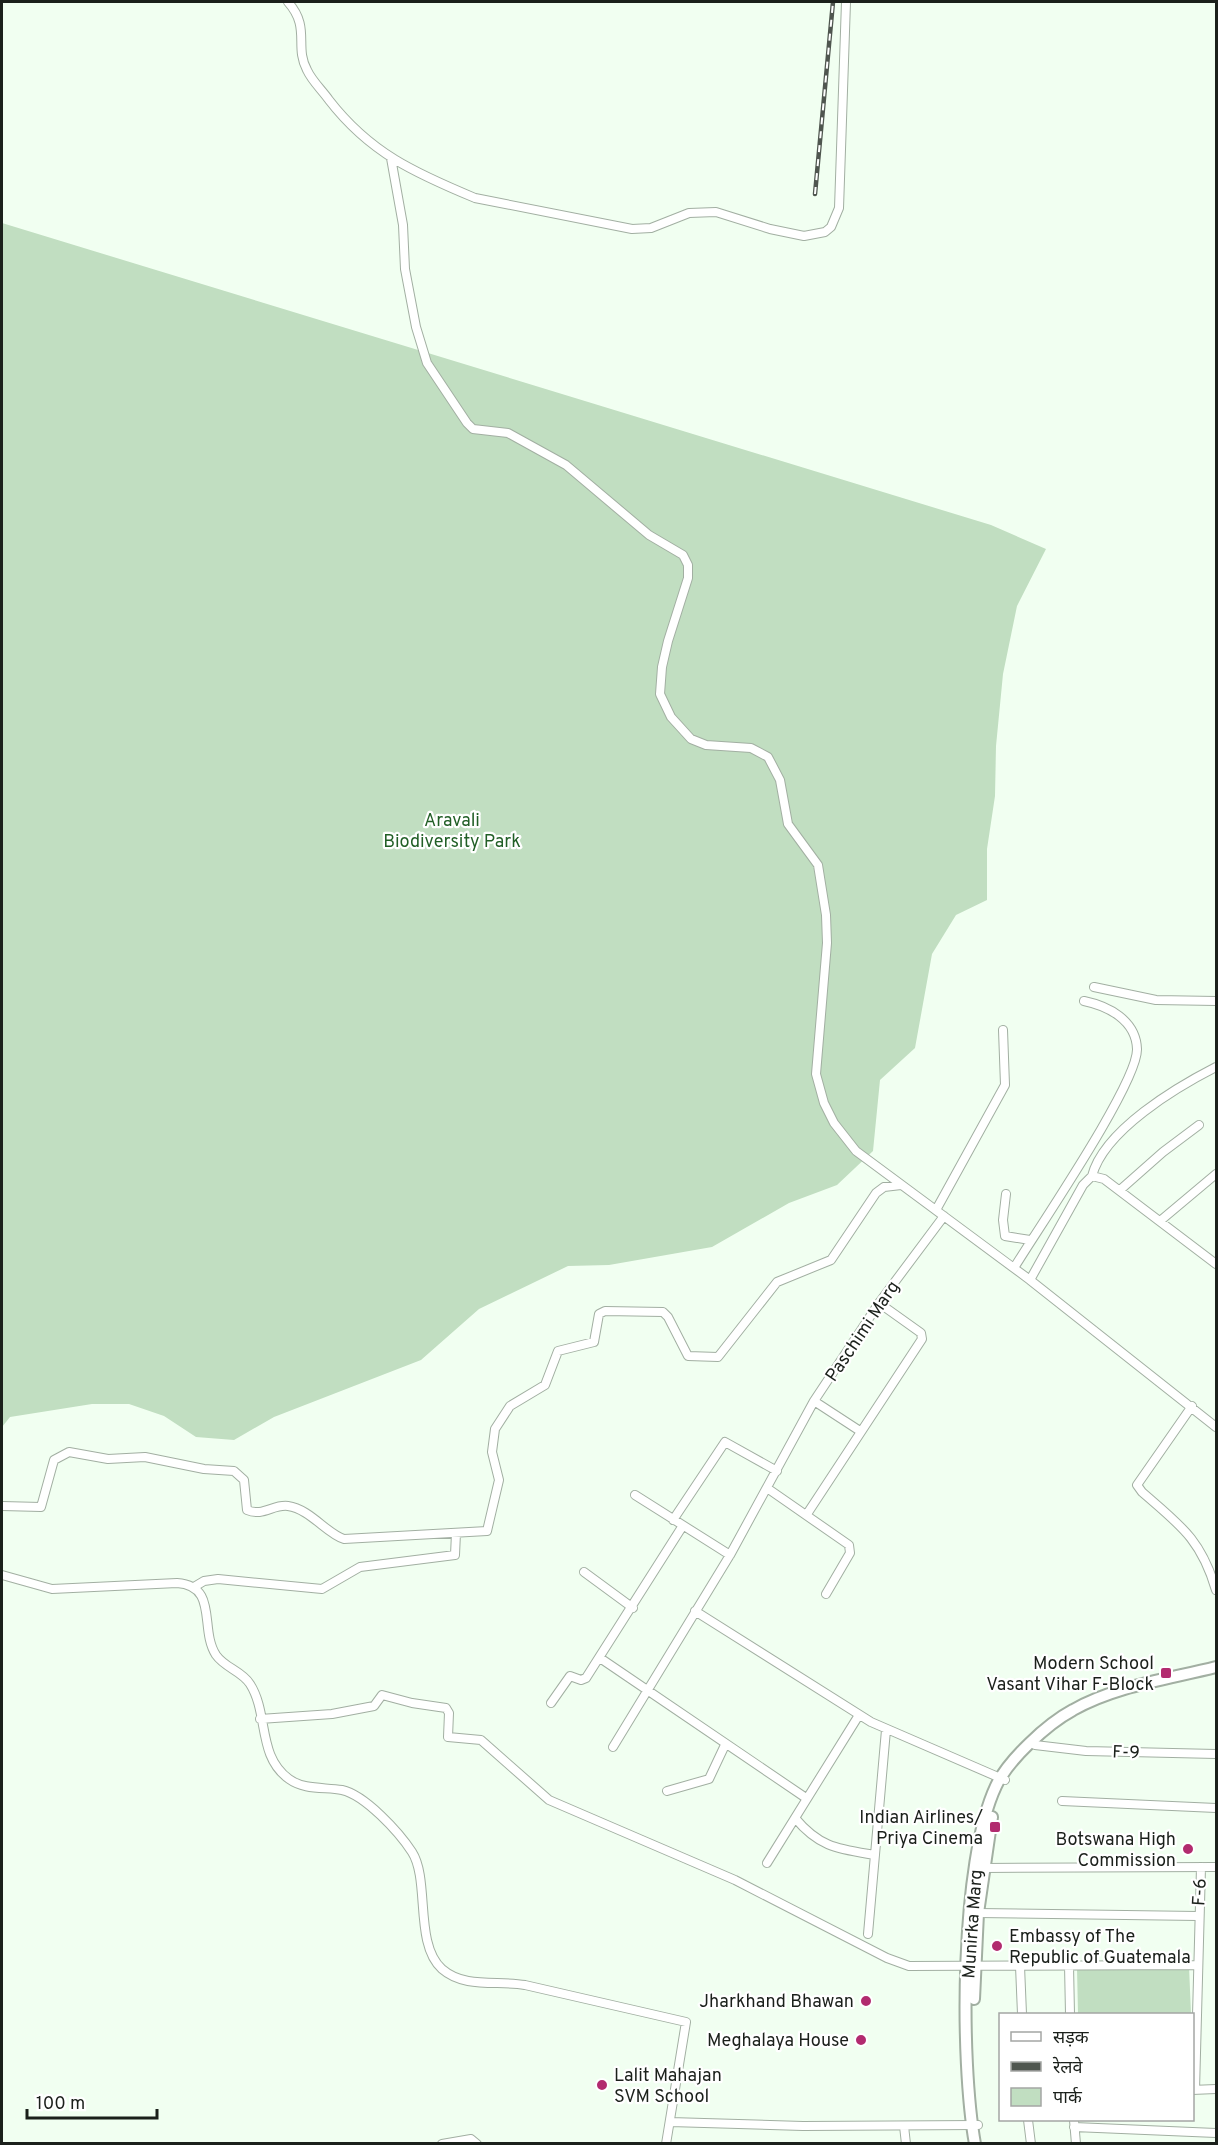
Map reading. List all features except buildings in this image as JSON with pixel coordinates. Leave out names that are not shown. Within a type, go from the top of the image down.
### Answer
[{"type":"street","points":[[288,2],[297,12],[302,26],[306,69],[350,126],[391,158],[475,198],[624,229],[651,228],[690,213],[708,211],[804,236],[825,232],[835,218],[841,191],[846,2]]},
{"type":"street","points":[[391,158],[403,225],[405,269],[416,327],[428,363],[467,423],[473,429],[508,433],[566,465],[649,535],[683,555],[688,565],[688,578],[676,610],[662,667],[660,694],[671,717],[691,739],[706,745],[750,748],[768,757],[775,767],[788,824],[818,865],[826,915],[823,1006],[816,1061],[819,1088],[834,1123],[856,1151],[1030,1280],[1216,1427]]},
{"type":"street","points":[[1094,987],[1156,1000],[1216,1001]]},
{"type":"street","points":[[1014,1268],[1100,1129],[1136,1060],[1136,1041],[1127,1024],[1109,1008],[1084,1001]]},
{"type":"street","points":[[936,1210],[1005,1085],[1003,1030]]},
{"type":"street","points":[[1030,1280],[1083,1185],[1092,1176],[1098,1161],[1133,1122],[1182,1085],[1216,1067]]},
{"type":"street","points":[[1120,1190],[1163,1152],[1199,1125]]},
{"type":"street","points":[[1160,1221],[1216,1174]]},
{"type":"street","points":[[1092,1176],[1104,1179],[1120,1190],[1216,1264]]},
{"type":"street","points":[[2,1506],[42,1507],[54,1460],[69,1452],[108,1459],[145,1457],[204,1469],[234,1471],[244,1480],[247,1510],[260,1513],[288,1506],[319,1521],[334,1535],[344,1539],[483,1532],[489,1528],[500,1480],[491,1442],[498,1421],[510,1406],[545,1385],[558,1351],[594,1342],[599,1314],[605,1311],[663,1312],[668,1317],[688,1356],[718,1357],[777,1282],[831,1260],[876,1193],[884,1187],[901,1185]]},
{"type":"street","points":[[1006,1194],[1003,1220],[1005,1236],[1030,1240]]},
{"type":"street","name":"Paschimi Marg","points":[[613,1747],[645,1691],[730,1555],[814,1401],[879,1303],[944,1216]]},
{"type":"street","points":[[807,1514],[923,1336],[879,1303]]},
{"type":"street","points":[[814,1401],[860,1431]]},
{"type":"street","points":[[1192,1406],[1137,1485],[1196,1541],[1206,1558],[1216,1590]]},
{"type":"street","points":[[673,1520],[725,1442],[777,1471]]},
{"type":"street","points":[[767,1488],[846,1541],[851,1549],[826,1594]]},
{"type":"street","points":[[635,1495],[682,1527],[730,1555]]},
{"type":"street","points":[[551,1703],[570,1676],[585,1679],[633,1608],[682,1527]]},
{"type":"street","points":[[2,1575],[52,1589],[177,1583],[194,1587],[211,1579],[322,1588],[360,1567],[453,1555],[456,1533]]},
{"type":"street","points":[[584,1572],[633,1608]]},
{"type":"street","points":[[194,1587],[202,1598],[212,1648],[224,1663],[250,1684],[267,1748],[288,1779],[304,1786],[355,1795],[371,1807],[410,1848],[420,1870],[421,1901],[430,1947],[443,1969],[473,1982],[499,1981],[525,1985],[686,2022],[666,2144]]},
{"type":"street","points":[[695,1611],[886,1730],[1003,1779]]},
{"type":"street","points":[[600,1658],[645,1691],[806,1798]]},
{"type":"street","name":"Munirka Marg","points":[[971,1966],[983,1868],[994,1804],[1003,1779],[1059,1723],[1093,1705],[1216,1669]]},
{"type":"street","name":"Munirka Marg","points":[[975,2144],[971,1966],[972,1892],[980,1839],[990,1801],[1003,1779],[1029,1745],[1072,1710],[1106,1695],[1216,1669]]},
{"type":"street","points":[[260,1719],[332,1714],[374,1706],[382,1695],[412,1703],[446,1708],[449,1713],[448,1737],[481,1740],[549,1800],[735,1880],[898,1963],[919,1967],[1197,1965]]},
{"type":"street","points":[[767,1863],[859,1715]]},
{"type":"street","points":[[868,1934],[886,1730]]},
{"type":"street","points":[[667,1791],[709,1779],[725,1745]]},
{"type":"street","name":"F-9","points":[[1035,1745],[1086,1751],[1216,1754]]},
{"type":"street","points":[[1062,1801],[1216,1808]]},
{"type":"street","points":[[795,1818],[815,1839],[825,1845],[875,1855]]},
{"type":"street","name":"F-6","points":[[1194,2090],[1201,1867]]},
{"type":"street","points":[[983,1868],[1216,1867]]},
{"type":"street","points":[[978,1913],[1198,1916]]},
{"type":"street","points":[[1069,1965],[1070,2013]]},
{"type":"street","points":[[1020,1966],[1022,2013]]},
{"type":"street","points":[[1194,2090],[1216,2089]]},
{"type":"street","points":[[1028,2121],[1031,2144]]},
{"type":"street","points":[[670,2122],[975,2125]]},
{"type":"street","points":[[1076,2144],[1074,2123],[1216,2133]]},
{"type":"street","name":"Munirka Marg","points":[[975,2125],[981,2144]]},
{"type":"street","points":[[904,2126],[906,2144]]},
{"type":"street","points":[[442,2144],[471,2139],[477,2144]]},
{"type":"green space","name":"Aravali Biodiversity Park","points":[[2,223],[991,525],[1046,549],[1017,606],[1003,674],[996,746],[995,796],[987,849],[987,900],[956,915],[932,954],[915,1048],[880,1080],[873,1151],[837,1185],[789,1203],[712,1247],[609,1265],[568,1266],[479,1309],[421,1360],[274,1417],[234,1440],[196,1437],[164,1416],[129,1404],[92,1404],[10,1417],[2,1427]]},
{"type":"green space","points":[[1189,1966],[1191,2013],[1078,2013],[1077,1968]]},
{"type":"railway","points":[[815,194],[833,2]]},
{"type":"place","name":"Modern School Vasant Vihar F-Block","points":[[1166,1673]]},
{"type":"place","name":"Indian Airlines/ Priya Cinema","points":[[995,1827]]},
{"type":"place","name":"Botswana High Commission","points":[[1188,1849]]},
{"type":"place","name":"Embassy of The Republic of Guatemala","points":[[997,1946]]},
{"type":"place","name":"Jharkhand Bhawan","points":[[866,2001]]},
{"type":"place","name":"Meghalaya House","points":[[861,2040]]},
{"type":"place","name":"Lalit Mahajan SVM School","points":[[602,2085]]}]
